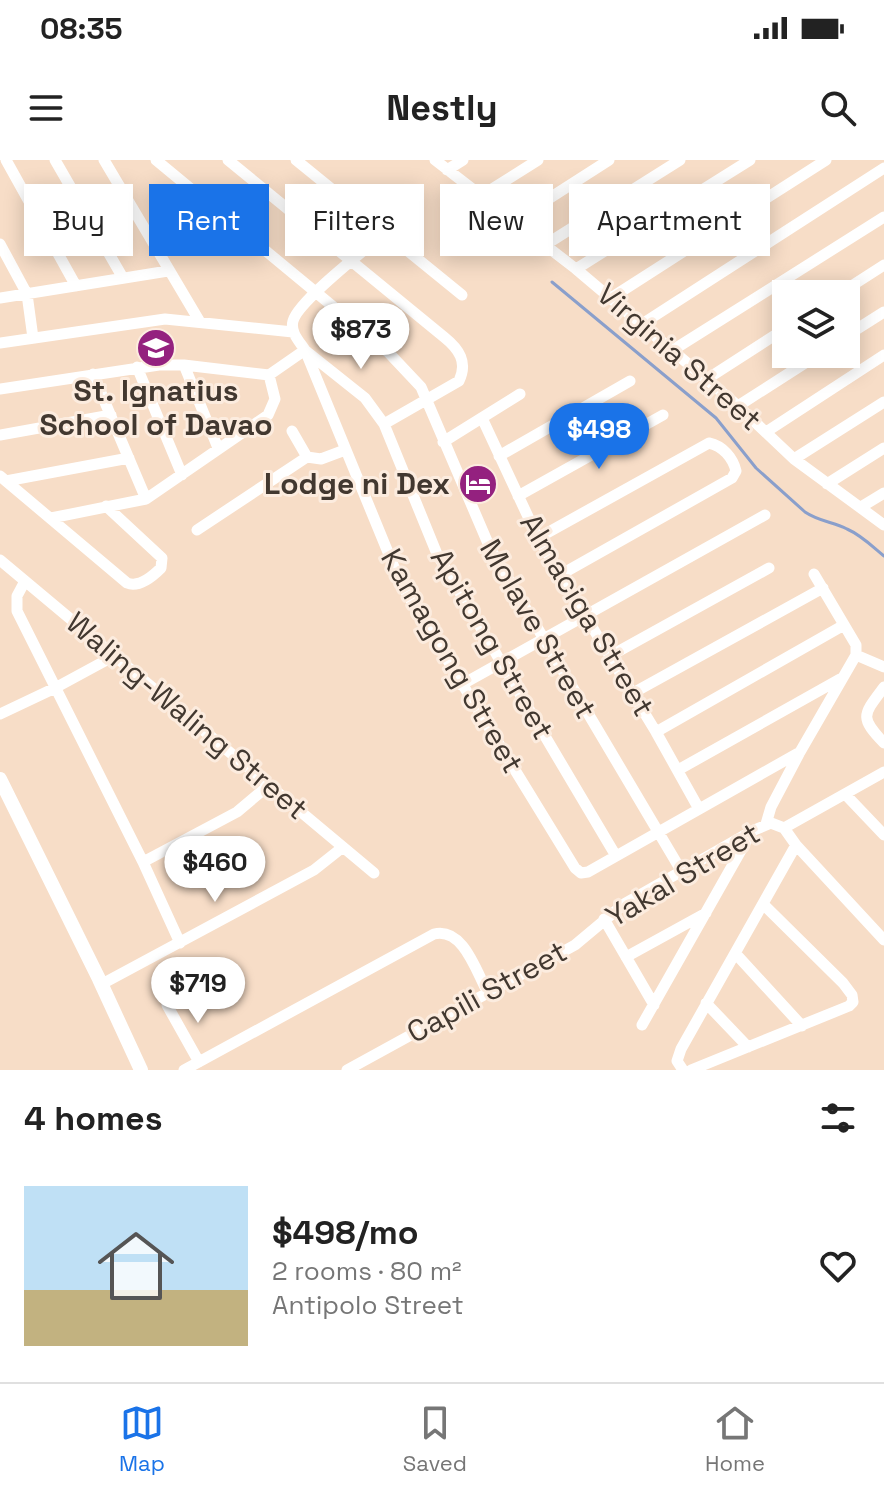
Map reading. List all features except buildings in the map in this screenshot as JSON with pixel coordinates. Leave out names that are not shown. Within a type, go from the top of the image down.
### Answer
[{"type":"street","points":[[6,160],[76,286]]},
{"type":"street","points":[[55,160],[123,278]]},
{"type":"street","points":[[104,160],[200,322]]},
{"type":"street","name":"Molave Street","points":[[156,160],[399,361],[421,387],[481,531],[542,640],[682,872]]},
{"type":"street","points":[[228,160],[453,344],[460,353],[464,368],[459,381],[384,424]]},
{"type":"street","points":[[296,160],[325,184]]},
{"type":"street","name":"Virginia Street","points":[[435,160],[465,184]]},
{"type":"street","points":[[447,170],[463,160]]},
{"type":"street","points":[[500,184],[538,160]]},
{"type":"street","points":[[553,196],[609,160]]},
{"type":"street","points":[[553,240],[680,160]]},
{"type":"street","points":[[576,269],[750,160]]},
{"type":"street","points":[[611,298],[826,160]]},
{"type":"street","points":[[642,324],[884,168]]},
{"type":"street","points":[[673,350],[884,217]]},
{"type":"street","points":[[0,244],[27,294],[33,338]]},
{"type":"street","name":"Virginia Street","points":[[553,251],[707,379],[794,459],[884,525]]},
{"type":"street","points":[[0,389],[137,367],[184,365],[269,375],[305,350],[293,332],[296,314],[358,256]]},
{"type":"street","points":[[414,256],[462,295]]},
{"type":"street","points":[[860,280],[884,265]]},
{"type":"street","points":[[0,298],[168,271]]},
{"type":"street","points":[[860,327],[884,312]]},
{"type":"street","points":[[0,343],[165,319],[293,332]]},
{"type":"street","points":[[707,379],[772,337]]},
{"type":"street","name":"Apitong Street","points":[[305,350],[365,398],[384,424],[437,554],[616,856]]},
{"type":"street","name":"Kamagong Street","points":[[305,350],[392,565],[461,685],[575,868],[581,873],[588,872],[616,856]]},
{"type":"street","points":[[766,432],[884,355]]},
{"type":"street","points":[[184,365],[218,448]]},
{"type":"street","points":[[137,367],[182,475]]},
{"type":"street","points":[[738,406],[797,368]]},
{"type":"street","points":[[93,374],[146,499]]},
{"type":"street","points":[[51,518],[146,499],[271,411],[275,399],[269,375]]},
{"type":"street","points":[[499,456],[630,381]]},
{"type":"street","points":[[443,442],[520,394]]},
{"type":"street","points":[[794,459],[884,402]]},
{"type":"street","points":[[0,435],[111,415]]},
{"type":"street","points":[[518,496],[663,415]]},
{"type":"street","name":"Almaciga Street","points":[[482,418],[538,538],[633,693],[699,809]]},
{"type":"street","points":[[292,431],[307,457]]},
{"type":"street","points":[[538,538],[705,445],[715,444],[723,449],[735,467],[732,478],[560,575]]},
{"type":"street","points":[[827,484],[884,448]]},
{"type":"street","points":[[197,530],[307,457],[321,459],[345,450]]},
{"type":"street","points":[[3,479],[129,458]]},
{"type":"street","points":[[3,479],[132,585],[141,583],[158,572],[162,558],[106,506]]},
{"type":"street","points":[[861,507],[884,493]]},
{"type":"street","points":[[461,685],[765,515]]},
{"type":"street","name":"Waling-Waling Street","points":[[0,560],[374,873]]},
{"type":"street","points":[[610,656],[769,568]]},
{"type":"street","points":[[766,824],[771,807],[800,752],[856,655],[856,645],[814,574]]},
{"type":"street","points":[[25,581],[17,596],[17,611],[143,862],[180,943]]},
{"type":"street","points":[[633,693],[823,588]]},
{"type":"street","points":[[656,732],[844,625]]},
{"type":"street","points":[[856,655],[884,667]]},
{"type":"street","points":[[0,714],[114,656]]},
{"type":"street","points":[[678,770],[841,679]]},
{"type":"street","points":[[884,687],[866,716],[866,723],[884,743]]},
{"type":"street","points":[[616,856],[800,752]]},
{"type":"street","points":[[884,772],[784,828],[884,940]]},
{"type":"street","points":[[0,779],[102,984],[141,1070]]},
{"type":"street","points":[[143,862],[237,812],[269,785]]},
{"type":"street","points":[[845,794],[884,835]]},
{"type":"street","name":"Yakal Street","points":[[586,938],[624,904],[752,831],[766,824],[784,828]]},
{"type":"street","points":[[642,1025],[752,831]]},
{"type":"street","points":[[683,1070],[677,1061],[678,1055],[796,845]]},
{"type":"street","points":[[102,984],[314,870],[343,847]]},
{"type":"street","points":[[691,1070],[849,1006],[854,999],[843,983],[763,904]]},
{"type":"street","points":[[626,957],[706,913]]},
{"type":"street","points":[[604,919],[654,1005]]},
{"type":"street","points":[[184,1070],[434,934],[449,933],[459,941],[487,991]]},
{"type":"street","name":"Capili Street","points":[[347,1070],[586,938]]},
{"type":"street","points":[[735,953],[802,1026]]},
{"type":"street","points":[[706,1003],[748,1047]]},
{"type":"street","points":[[167,1005],[199,1062]]},
{"type":"waterway","points":[[552,282],[716,418],[756,468],[805,512],[852,531],[884,556]]},
{"type":"place","name":"St. Ignatius School of Davao","points":[[156,348]]},
{"type":"place","name":"Lodge ni Dex","points":[[478,484]]}]
